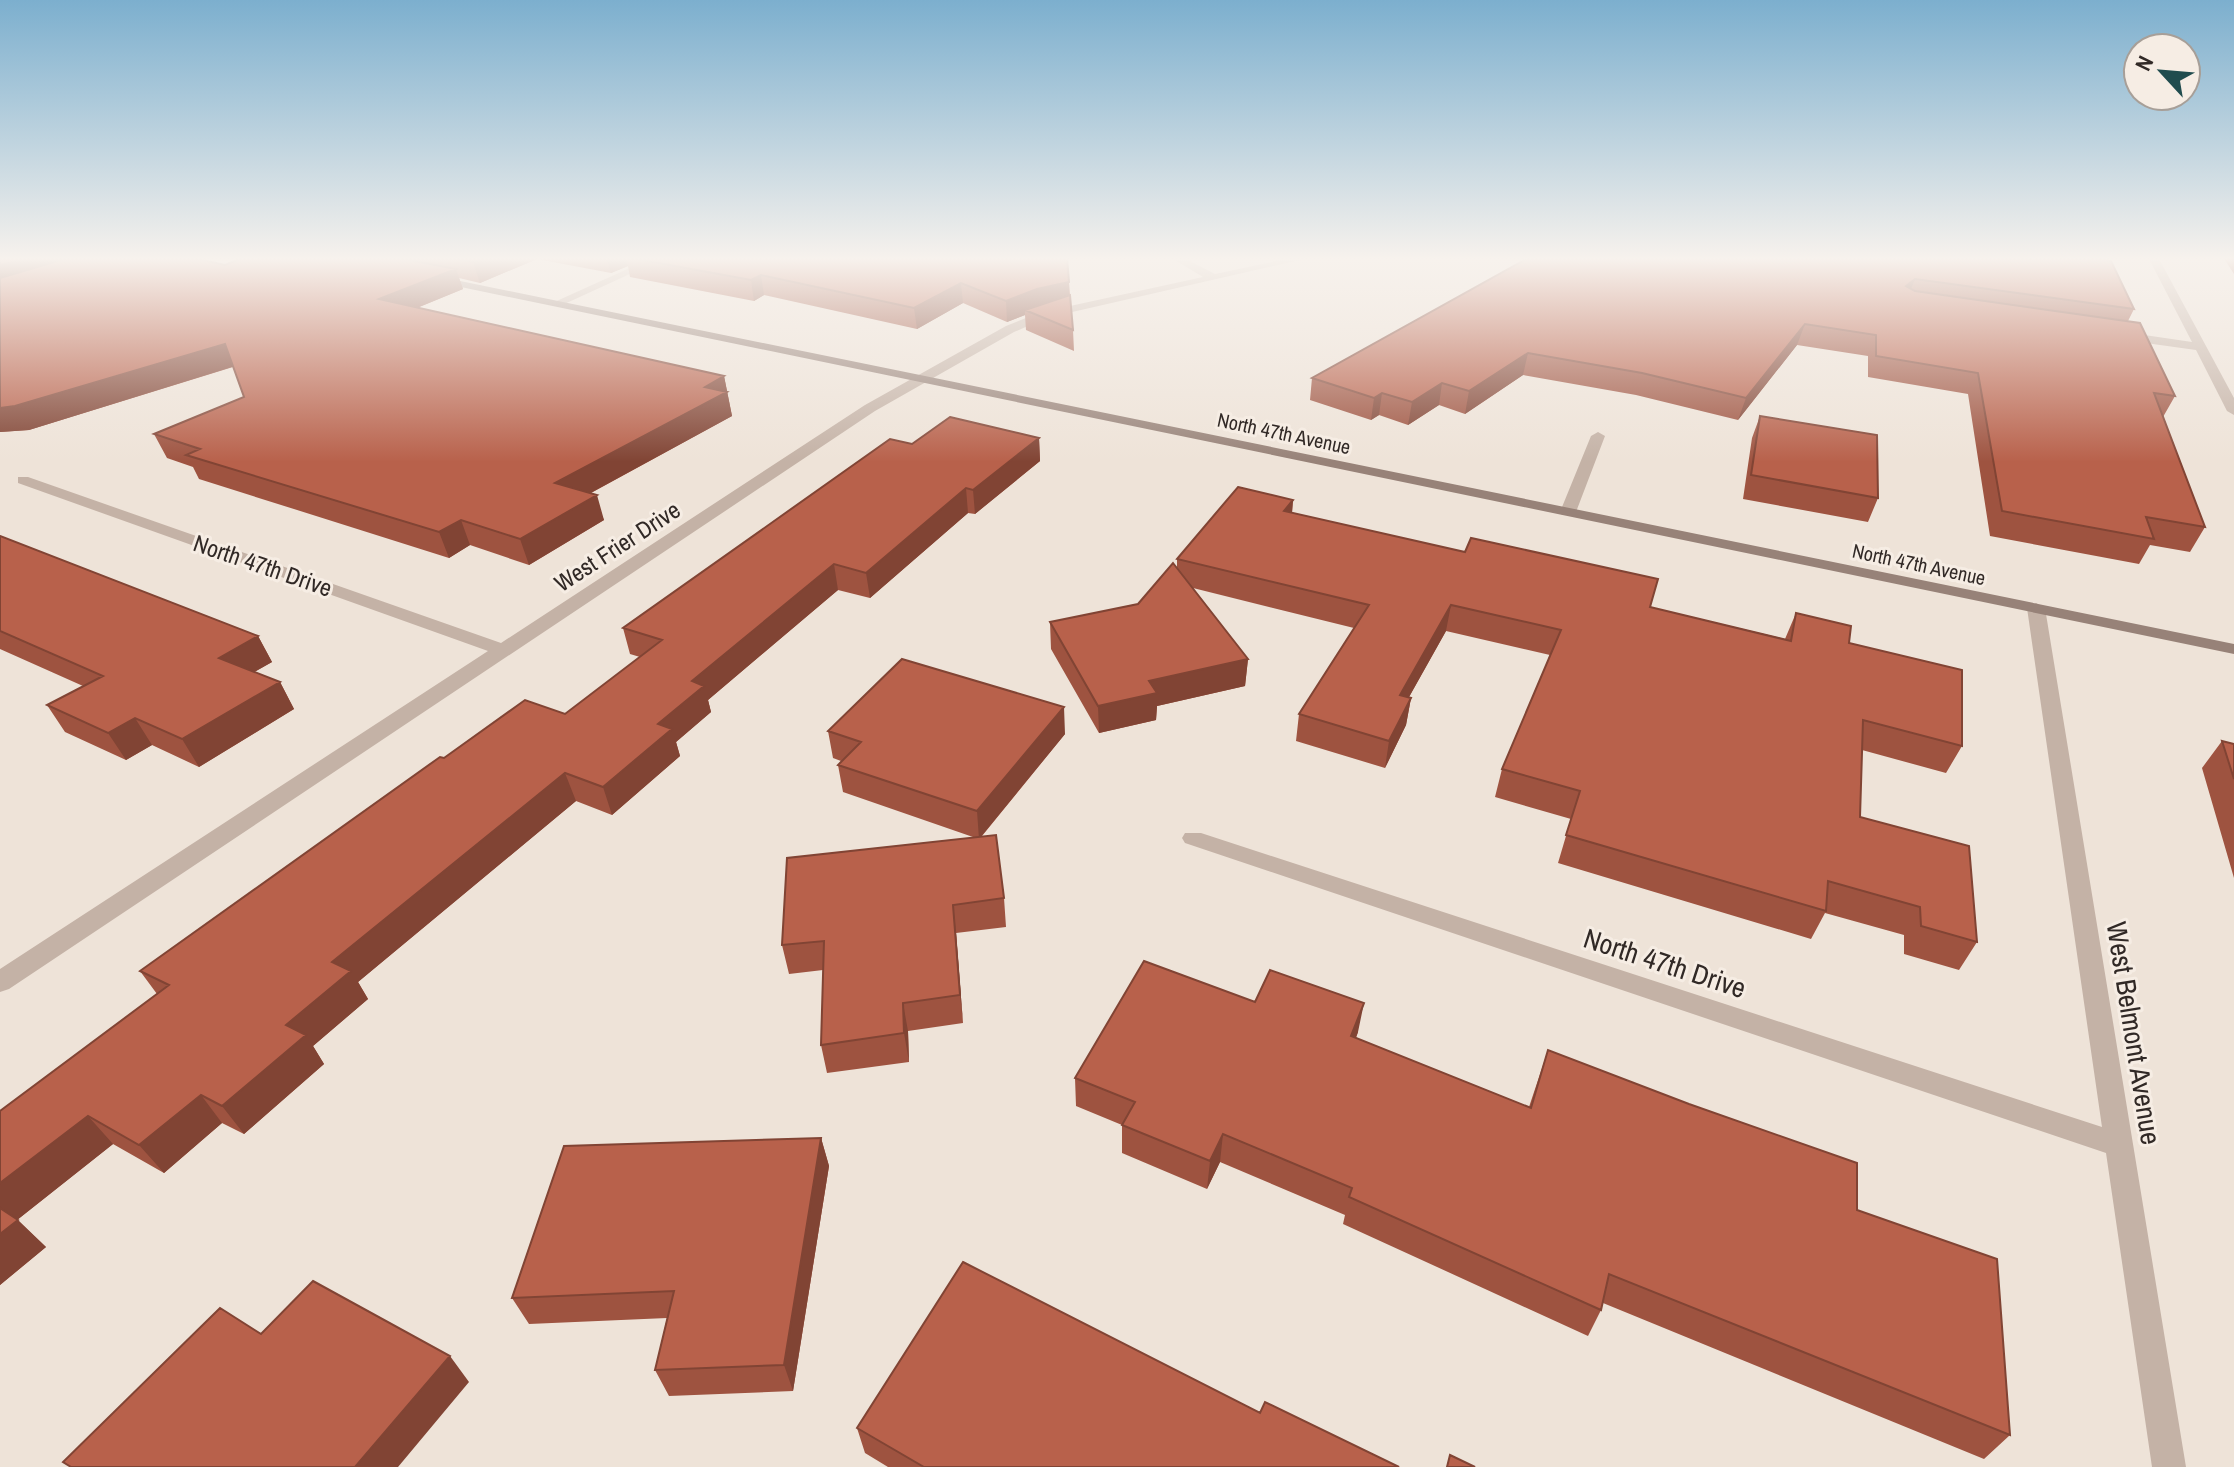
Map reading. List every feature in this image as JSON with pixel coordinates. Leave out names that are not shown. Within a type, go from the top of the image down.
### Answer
[{"type":"street","name":"North 47th Avenue","points":[[662,325],[2234,649]]},
{"type":"street","name":"West Frier Drive","points":[[0,982],[870,408],[1018,325]]},
{"type":"street","points":[[2189,325],[2234,411]]},
{"type":"street","points":[[2107,334],[2200,347]]},
{"type":"street","points":[[2217,378],[2234,381]]},
{"type":"street","points":[[1568,512],[1598,436]]},
{"type":"street","name":"North 47th Drive","points":[[23,480],[503,650]]},
{"type":"street","name":"West Belmont Avenue","points":[[2036,608],[2169,1467]]},
{"type":"street","name":"North 47th Drive","points":[[1193,838],[2119,1145]]},
{"type":"building","points":[[0,325],[498,325],[724,376],[705,387],[727,392],[555,483],[597,495],[520,539],[461,520],[439,532],[186,455],[200,449],[154,434],[244,397],[225,344],[0,408]]},
{"type":"building","points":[[1407,325],[1804,325],[1746,398],[1642,373],[1528,353],[1469,391],[1442,383],[1412,402],[1382,393],[1374,398],[1312,378]]},
{"type":"building","points":[[1814,325],[2141,325],[2175,396],[2154,393],[2205,527],[2146,517],[2154,539],[2002,511],[1978,373],[1876,356],[1876,335]]},
{"type":"building","points":[[1760,416],[1877,435],[1878,498],[1751,475]]},
{"type":"building","points":[[950,417],[1039,438],[973,490],[966,488],[866,573],[834,564],[692,681],[704,686],[658,724],[672,729],[603,787],[565,773],[332,962],[351,971],[286,1025],[306,1035],[222,1106],[201,1095],[139,1145],[88,1116],[0,1183],[0,1111],[169,985],[140,971],[525,700],[565,714],[662,640],[623,628],[890,439],[912,444]]},
{"type":"building","points":[[1238,487],[1293,500],[1284,511],[1465,552],[1471,538],[1658,579],[1650,607],[1791,641],[1796,613],[1851,626],[1849,643],[1962,670],[1962,746],[1863,720],[1860,817],[1969,846],[1977,942],[1921,926],[1920,907],[1828,881],[1826,911],[1566,835],[1580,791],[1502,769],[1561,630],[1451,605],[1400,695],[1411,698],[1389,741],[1299,714],[1369,605],[1177,559]]},
{"type":"building","points":[[0,536],[258,636],[219,658],[280,682],[182,739],[135,718],[108,733],[47,705],[103,676],[0,631]]},
{"type":"building","points":[[1173,563],[1248,659],[1149,681],[1157,693],[1098,706],[1050,622],[1138,604]]},
{"type":"building","points":[[902,659],[1064,707],[977,811],[838,765],[861,742],[828,731]]},
{"type":"building","points":[[2222,741],[2234,744],[2234,779]]},
{"type":"building","points":[[996,835],[1004,898],[953,905],[960,995],[903,1003],[904,1033],[821,1045],[824,941],[782,945],[787,858]]},
{"type":"building","points":[[1144,961],[1255,1002],[1270,970],[1364,1003],[1351,1036],[1531,1108],[1548,1050],[1857,1163],[1857,1210],[1997,1259],[2010,1435],[1609,1274],[1601,1310],[1349,1197],[1352,1188],[1223,1134],[1210,1161],[1122,1125],[1135,1102],[1075,1078]]},
{"type":"building","points":[[821,1138],[784,1365],[655,1370],[674,1291],[512,1298],[564,1146]]},
{"type":"building","points":[[0,1208],[18,1220],[0,1234]]},
{"type":"building","points":[[963,1262],[1260,1413],[1265,1402],[1399,1467],[924,1467],[857,1428]]},
{"type":"building","points":[[313,1281],[450,1356],[355,1467],[71,1467],[63,1462],[220,1308],[261,1334]]},
{"type":"building","points":[[1450,1455],[1475,1467],[1447,1467]]}]
